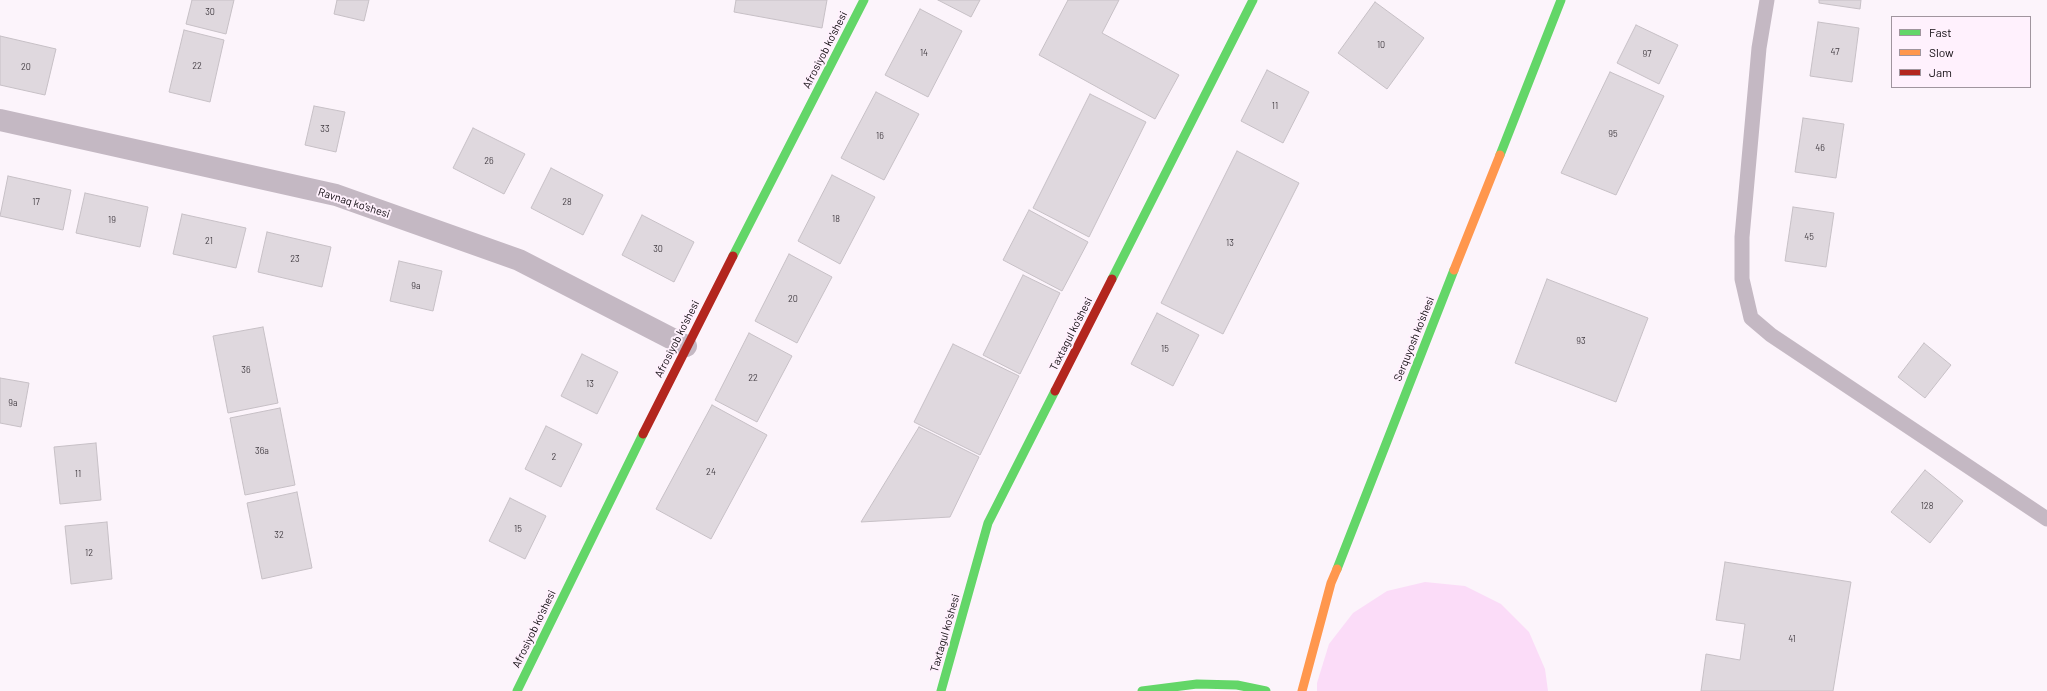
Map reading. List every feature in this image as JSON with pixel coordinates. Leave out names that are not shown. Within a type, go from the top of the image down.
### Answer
[{"type":"street","name":"Afrosiyob ko'shesi","points":[[517,691],[686,346],[864,0]]},
{"type":"street","name":"Taxtagul ko'shesi","points":[[941,691],[988,523],[1253,0]]},
{"type":"street","name":"Serquyosh ko'shesi","points":[[1302,691],[1330,583],[1561,0]]},
{"type":"street","name":"Ravnaq ko'shesi","points":[[0,120],[336,195],[519,260],[686,346]]},
{"type":"street","points":[[1142,691],[1204,684],[1238,685],[1266,691]]},
{"type":"lane","points":[[1767,0],[1759,48],[1742,236],[1742,279],[1751,318],[1771,336],[2047,519]]},
{"type":"shaded area","points":[[1425,582],[1465,586],[1501,604],[1529,632],[1545,669],[1548,691],[1317,691],[1317,683],[1329,644],[1353,613],[1387,591]]},
{"type":"building","points":[[192,0],[234,0],[226,34],[186,24]]},
{"type":"building","points":[[337,0],[369,0],[364,21],[334,14]]},
{"type":"building","points":[[736,0],[827,0],[822,28],[734,12]]},
{"type":"building","points":[[938,0],[980,0],[971,17]]},
{"type":"building","points":[[1068,0],[1119,0],[1102,33],[1179,75],[1155,119],[1039,55]]},
{"type":"building","points":[[1819,0],[1861,0],[1860,9],[1819,3]]},
{"type":"building","points":[[1375,2],[1424,38],[1387,89],[1338,53]]},
{"type":"building","points":[[920,9],[962,31],[928,97],[885,75]]},
{"type":"building","points":[[1818,22],[1859,28],[1852,82],[1810,76]]},
{"type":"building","points":[[1636,25],[1678,45],[1659,84],[1617,63]]},
{"type":"building","points":[[184,30],[224,40],[210,102],[169,92]]},
{"type":"building","points":[[0,36],[56,49],[45,95],[0,85]]},
{"type":"building","points":[[1267,70],[1309,92],[1283,143],[1241,121]]},
{"type":"building","points":[[1610,72],[1664,96],[1616,195],[1561,173]]},
{"type":"building","points":[[876,92],[919,114],[884,180],[841,158]]},
{"type":"building","points":[[1090,94],[1146,122],[1089,237],[1033,208]]},
{"type":"building","points":[[314,106],[345,112],[336,152],[305,145]]},
{"type":"building","points":[[1803,118],[1844,124],[1836,178],[1795,172]]},
{"type":"building","points":[[473,128],[525,154],[504,194],[453,168]]},
{"type":"building","points":[[1237,151],[1299,183],[1223,334],[1161,303]]},
{"type":"building","points":[[551,168],[603,195],[583,235],[531,208]]},
{"type":"building","points":[[832,175],[875,197],[840,264],[798,241]]},
{"type":"building","points":[[8,176],[71,190],[63,230],[0,216]]},
{"type":"building","points":[[85,193],[148,207],[140,247],[76,233]]},
{"type":"building","points":[[1793,207],[1834,213],[1826,267],[1785,261]]},
{"type":"building","points":[[1029,210],[1088,242],[1062,291],[1003,260]]},
{"type":"building","points":[[182,214],[246,228],[236,268],[173,254]]},
{"type":"building","points":[[642,215],[694,242],[674,282],[622,255]]},
{"type":"building","points":[[267,232],[331,247],[322,287],[258,272]]},
{"type":"building","points":[[789,254],[832,277],[797,343],[755,321]]},
{"type":"building","points":[[399,261],[442,271],[433,311],[390,301]]},
{"type":"building","points":[[1023,275],[1060,293],[1020,374],[983,355]]},
{"type":"building","points":[[1547,279],[1648,318],[1616,402],[1515,363]]},
{"type":"building","points":[[1157,313],[1199,335],[1173,386],[1131,364]]},
{"type":"building","points":[[263,327],[278,403],[228,413],[213,336]]},
{"type":"building","points":[[749,333],[792,356],[757,422],[715,400]]},
{"type":"building","points":[[1924,343],[1951,365],[1925,398],[1898,377]]},
{"type":"building","points":[[953,344],[1019,376],[980,455],[914,422]]},
{"type":"building","points":[[582,354],[618,372],[597,414],[561,396]]},
{"type":"building","points":[[0,378],[29,383],[21,427],[0,423]]},
{"type":"building","points":[[712,405],[767,435],[711,539],[656,509]]},
{"type":"building","points":[[280,408],[295,485],[245,495],[230,418]]},
{"type":"building","points":[[546,426],[582,444],[561,487],[525,469]]},
{"type":"building","points":[[919,427],[979,457],[950,517],[861,522]]},
{"type":"building","points":[[96,443],[101,500],[60,504],[54,447]]},
{"type":"building","points":[[1925,470],[1963,501],[1930,543],[1891,512]]},
{"type":"building","points":[[297,492],[312,568],[262,579],[247,503]]},
{"type":"building","points":[[510,498],[546,516],[525,559],[489,541]]},
{"type":"building","points":[[107,522],[112,579],[71,584],[65,526]]},
{"type":"building","points":[[1725,562],[1851,582],[1833,691],[1701,691],[1706,654],[1740,660],[1745,624],[1716,620]]},
{"type":"traffic: fast","points":[[733,256],[864,0]]},
{"type":"traffic: fast","points":[[1112,279],[1253,0]]},
{"type":"traffic: fast","points":[[1500,155],[1561,0]]},
{"type":"traffic: fast","points":[[1337,569],[1454,270]]},
{"type":"traffic: fast","points":[[941,691],[988,523],[1055,391]]},
{"type":"traffic: fast","points":[[517,691],[643,434]]},
{"type":"traffic: fast","points":[[1142,691],[1197,684],[1237,685],[1266,691]]},
{"type":"traffic: slow","points":[[1454,270],[1500,155]]},
{"type":"traffic: slow","points":[[1302,691],[1331,583],[1337,569]]},
{"type":"traffic: jam","points":[[643,434],[733,256]]},
{"type":"traffic: jam","points":[[1055,391],[1112,279]]}]
